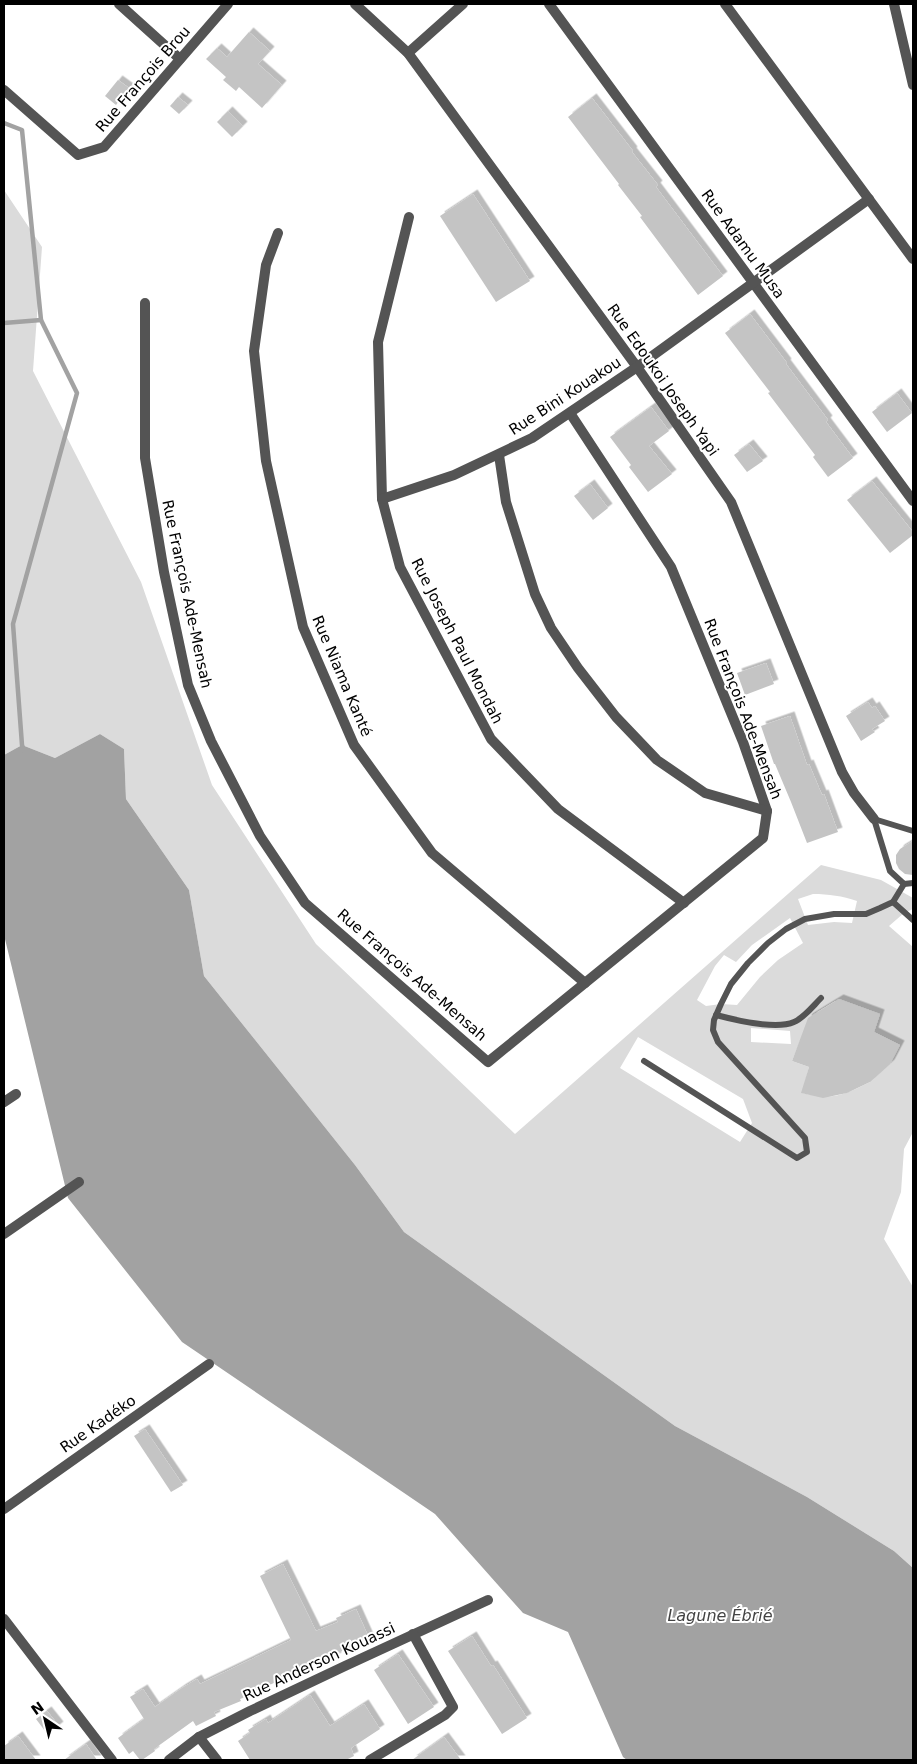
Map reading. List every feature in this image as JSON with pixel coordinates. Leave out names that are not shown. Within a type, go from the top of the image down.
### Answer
[{"type":"street","points":[[119,4],[180,59]]},
{"type":"street","name":"Rue François Brou","points":[[4,90],[78,155],[104,147],[228,4]]},
{"type":"street","name":"Rue Edoukoi Joseph Yapi","points":[[355,4],[408,53],[637,367],[731,502],[842,772],[854,793],[874,819]]},
{"type":"street","points":[[408,53],[463,4]]},
{"type":"street","name":"Rue Adamu Musa","points":[[549,4],[913,501]]},
{"type":"street","points":[[725,4],[913,259]]},
{"type":"street","points":[[894,4],[913,85]]},
{"type":"street","name":"Rue Bini Kouakou","points":[[382,499],[454,475],[532,438],[637,367],[869,199]]},
{"type":"street","name":"Rue Joseph Paul Mondah","points":[[409,217],[378,342],[382,499],[400,567],[491,739],[558,809],[684,903]]},
{"type":"street","name":"Rue Niama Kanté","points":[[278,233],[266,265],[254,351],[266,461],[303,627],[354,745],[432,853],[585,983]]},
{"type":"street","name":"Rue François Ade-Mensah","points":[[146,302],[145,458],[164,572],[188,684],[211,740],[260,836],[305,903],[488,1062],[762,838],[767,811],[742,742],[671,567],[570,413]]},
{"type":"street","points":[[499,454],[506,502],[535,594],[551,628],[578,668],[616,717],[657,760],[704,793],[767,811]]},
{"type":"street","points":[[4,1102],[16,1094]]},
{"type":"street","points":[[4,1234],[79,1182]]},
{"type":"street","name":"Rue Kadéko","points":[[4,1509],[209,1364]]},
{"type":"street","name":"Rue Anderson Kouassi","points":[[169,1760],[199,1737],[345,1666],[488,1600]]},
{"type":"street","points":[[4,1619],[112,1760]]},
{"type":"street","points":[[370,1760],[446,1715],[453,1707],[413,1634]]},
{"type":"street","points":[[199,1737],[217,1760]]},
{"type":"lane","points":[[874,819],[913,831]]},
{"type":"lane","points":[[874,819],[890,872],[904,884],[913,883]]},
{"type":"lane","points":[[644,1061],[797,1158],[807,1152],[805,1138],[718,1042],[712,1030],[716,1015],[731,984],[748,962],[786,929],[805,919],[834,914],[866,914],[893,902],[904,884]]},
{"type":"lane","points":[[893,902],[913,920]]},
{"type":"lane","points":[[716,1015],[743,1022],[779,1025],[794,1022],[820,998]]},
{"type":"shaded area","points":[[4,190],[42,247],[33,371],[141,582],[212,785],[316,944],[515,1134],[821,865],[881,880],[913,898],[913,909],[904,913],[889,926],[913,947],[913,1132],[904,1149],[901,1192],[884,1239],[913,1287],[913,1568],[894,1551],[807,1497],[675,1426],[404,1232],[355,1165],[204,976],[189,890],[126,799],[124,749],[100,734],[55,758],[22,745],[4,755]],"holes":[[[819,894],[857,901],[852,923],[834,922],[808,925],[798,899]],[[790,918],[803,943],[778,960],[760,977],[737,1005],[721,1004],[706,1006],[697,1000],[715,966],[724,955],[736,962],[752,945]],[[835,1001],[874,1032],[870,1082],[852,1091],[837,1095],[822,1096],[802,1093],[809,1067],[792,1061],[809,1018],[821,1021],[817,1012]],[[751,1028],[790,1031],[791,1044],[751,1042]],[[638,1037],[743,1099],[752,1123],[740,1142],[620,1068]]]},
{"type":"water","name":"Lagune Ébrié","points":[[100,734],[124,749],[126,799],[189,890],[204,976],[355,1165],[404,1232],[675,1426],[807,1497],[894,1551],[913,1568],[913,1760],[627,1760],[623,1757],[568,1632],[523,1613],[435,1514],[182,1342],[68,1198],[4,935],[4,755],[22,745],[55,758]]},
{"type":"building","points":[[249,32],[270,51],[258,64],[282,85],[262,108],[239,87],[236,91],[223,80],[226,77],[206,59],[217,48],[227,57]]},
{"type":"building","points":[[118,80],[129,88],[116,105],[105,96]]},
{"type":"building","points":[[178,97],[188,105],[179,114],[170,106]]},
{"type":"building","points":[[592,98],[633,151],[658,185],[656,187],[723,276],[698,295],[640,217],[642,216],[619,184],[568,117]]},
{"type":"building","points":[[228,111],[243,126],[232,137],[217,122]]},
{"type":"building","points":[[473,194],[530,281],[496,302],[440,216]]},
{"type":"building","points":[[750,314],[828,420],[826,422],[853,458],[828,477],[813,457],[815,455],[768,393],[770,392],[725,333]]},
{"type":"building","points":[[897,393],[912,413],[887,432],[872,412]]},
{"type":"building","points":[[651,407],[669,431],[649,446],[672,474],[648,492],[610,437]]},
{"type":"building","points":[[749,444],[763,461],[747,472],[734,455]]},
{"type":"building","points":[[872,481],[913,532],[913,535],[890,553],[847,500]]},
{"type":"building","points":[[590,484],[608,508],[593,520],[574,496]]},
{"type":"building","points":[[766,663],[774,684],[745,695],[737,673]]},
{"type":"building","points":[[868,702],[872,708],[875,706],[885,721],[872,729],[875,732],[861,741],[846,716]]},
{"type":"building","points":[[790,716],[807,765],[809,764],[822,795],[824,794],[838,832],[807,843],[774,764],[761,726]]},
{"type":"building","points":[[913,841],[913,875],[905,874],[899,869],[896,863],[896,855],[900,849]]},
{"type":"building","points":[[839,999],[880,1014],[874,1032],[900,1045],[890,1064],[870,1082],[847,1093],[823,1098],[801,1093],[809,1067],[792,1061],[808,1018]]},
{"type":"building","points":[[145,1429],[183,1485],[171,1492],[134,1436]]},
{"type":"building","points":[[283,1564],[316,1631],[338,1622],[336,1618],[356,1609],[369,1638],[336,1654],[337,1657],[319,1665],[318,1662],[240,1699],[241,1701],[214,1712],[216,1716],[196,1726],[193,1721],[142,1760],[133,1751],[129,1754],[118,1738],[144,1719],[130,1697],[143,1689],[155,1707],[197,1679],[200,1684],[291,1640],[260,1576]]},
{"type":"building","points":[[472,1636],[527,1718],[502,1734],[448,1651]]},
{"type":"building","points":[[398,1654],[434,1707],[408,1724],[374,1670]]},
{"type":"building","points":[[310,1695],[330,1726],[364,1704],[380,1729],[351,1748],[354,1756],[346,1760],[250,1760],[238,1741],[250,1733],[248,1730],[266,1719],[268,1723]]},
{"type":"building","points":[[47,1711],[59,1726],[48,1735],[36,1719]]},
{"type":"building","points":[[18,1736],[36,1760],[4,1760],[4,1746]]},
{"type":"building","points":[[444,1737],[461,1760],[412,1760]]},
{"type":"building","points":[[86,1744],[97,1760],[64,1760]]},
{"type":"waterway","points":[[4,123],[22,130],[41,320],[77,393],[13,624],[24,751]]},
{"type":"waterway","points":[[4,323],[41,320]]}]
